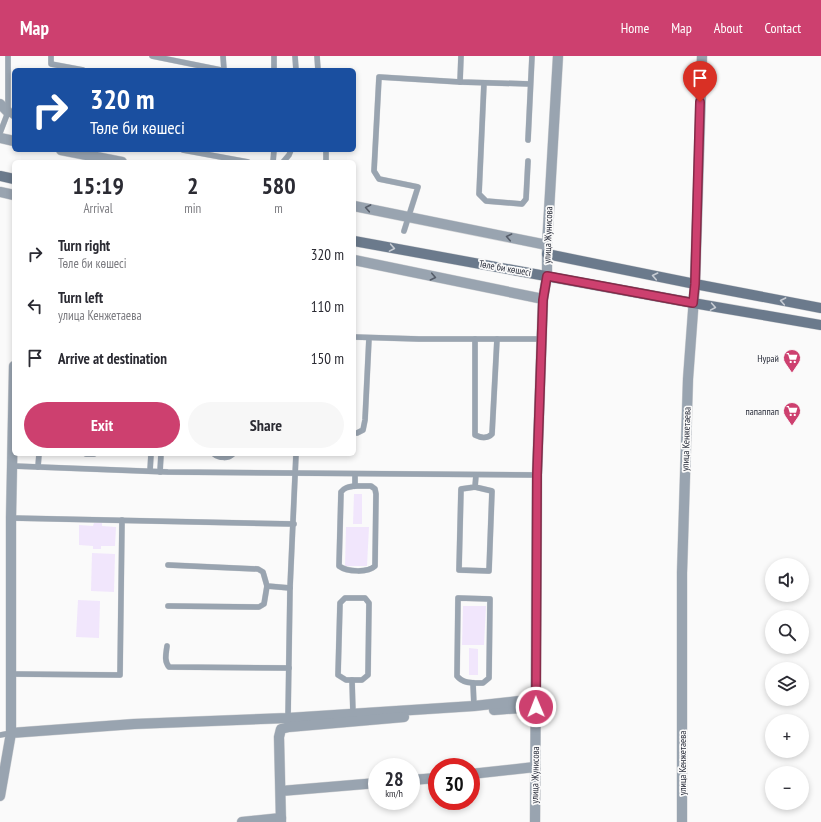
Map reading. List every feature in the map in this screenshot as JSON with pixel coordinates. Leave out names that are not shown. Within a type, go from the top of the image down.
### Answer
[{"type":"main road","points":[[0,176],[12,179]]},
{"type":"main road","name":"Төле би көшесі","points":[[356,241],[821,325]]},
{"type":"main road","points":[[547,249],[695,284],[821,308]]},
{"type":"street","name":"улица Жунисова","points":[[535,822],[537,475],[543,300],[547,276],[547,249],[558,56]]},
{"type":"street","name":"улица Кенжетаева","points":[[682,822],[682,573],[688,379],[695,284],[702,56]]},
{"type":"street","points":[[0,104],[11,115]]},
{"type":"street","points":[[0,138],[12,141]]},
{"type":"street","points":[[71,152],[112,160]]},
{"type":"street","points":[[0,192],[12,195]]},
{"type":"street","points":[[356,206],[409,216],[547,249]]},
{"type":"street","points":[[356,260],[543,300]]},
{"type":"street","points":[[0,796],[11,733],[13,456]]},
{"type":"street","points":[[11,733],[134,724],[288,718],[536,703]]},
{"type":"street","points":[[242,822],[281,820],[279,737],[281,729],[296,726],[536,703]]},
{"type":"street","points":[[480,773],[535,767]]},
{"type":"street","points":[[281,790],[368,784]]},
{"type":"lane","points":[[0,133],[11,115],[8,56]]},
{"type":"lane","points":[[51,56],[51,64],[72,68]]},
{"type":"lane","points":[[152,56],[211,68]]},
{"type":"lane","points":[[223,56],[224,68]]},
{"type":"lane","points":[[274,56],[274,68]]},
{"type":"lane","points":[[295,56],[296,68]]},
{"type":"lane","points":[[317,56],[318,68]]},
{"type":"lane","points":[[460,82],[461,56]]},
{"type":"lane","points":[[528,140],[532,56]]},
{"type":"lane","points":[[404,231],[418,187],[379,179],[374,171],[379,77],[460,82],[530,84]]},
{"type":"lane","points":[[484,83],[479,194],[486,201],[522,204],[526,199],[528,161]]},
{"type":"lane","points":[[194,152],[237,160]]},
{"type":"lane","points":[[356,337],[542,339]]},
{"type":"lane","points":[[356,433],[363,430],[365,420],[369,338]]},
{"type":"lane","points":[[475,339],[475,435],[482,438],[489,437],[492,434],[497,339]]},
{"type":"lane","points":[[38,467],[39,456]]},
{"type":"lane","points":[[150,471],[151,456]]},
{"type":"lane","points":[[160,472],[161,456]]},
{"type":"lane","points":[[218,456],[230,456]]},
{"type":"lane","points":[[288,718],[290,588],[296,456]]},
{"type":"lane","points":[[13,466],[160,472],[537,475]]},
{"type":"lane","points":[[355,474],[355,486]]},
{"type":"lane","points":[[475,487],[476,475]]},
{"type":"lane","points":[[355,486],[371,486],[376,494],[374,566],[370,570],[344,569],[339,566],[341,492],[343,489],[355,486]]},
{"type":"lane","points":[[475,487],[492,491],[489,571],[458,570],[461,489],[475,487]]},
{"type":"lane","points":[[12,518],[294,524]]},
{"type":"lane","points":[[11,674],[120,675],[122,520]]},
{"type":"lane","points":[[168,565],[261,570],[267,586],[264,604],[259,607],[168,606]]},
{"type":"lane","points":[[267,586],[290,588]]},
{"type":"lane","points":[[344,598],[365,598],[369,603],[368,675],[362,680],[352,680],[343,679],[338,675],[340,603],[344,598]]},
{"type":"lane","points":[[458,598],[490,599],[489,678],[483,683],[473,683],[462,681],[457,676],[458,598]]},
{"type":"lane","points":[[168,646],[166,660],[169,667],[289,668]]},
{"type":"lane","points":[[352,680],[353,714]]},
{"type":"lane","points":[[473,683],[474,706]]},
{"type":"lane","points":[[0,735],[11,733]]},
{"type":"shaded area","points":[[354,494],[362,494],[362,524],[353,524]]},
{"type":"shaded area","points":[[94,523],[102,523],[102,526],[116,527],[115,546],[101,546],[101,549],[93,549],[93,546],[79,545],[79,525],[93,526]]},
{"type":"shaded area","points":[[346,527],[369,527],[367,566],[345,566]]},
{"type":"shaded area","points":[[92,553],[115,554],[114,592],[91,591]]},
{"type":"shaded area","points":[[78,600],[100,601],[99,638],[76,637]]},
{"type":"shaded area","points":[[463,606],[486,606],[484,645],[462,645]]},
{"type":"shaded area","points":[[469,648],[478,649],[478,675],[469,675]]},
{"type":"place","name":"Нурай","points":[[792,373]]},
{"type":"place","name":"папаппап","points":[[792,426]]},
{"type":"route","points":[[536,707],[537,475],[543,300],[547,276],[693,303],[695,284],[700,102]]}]
